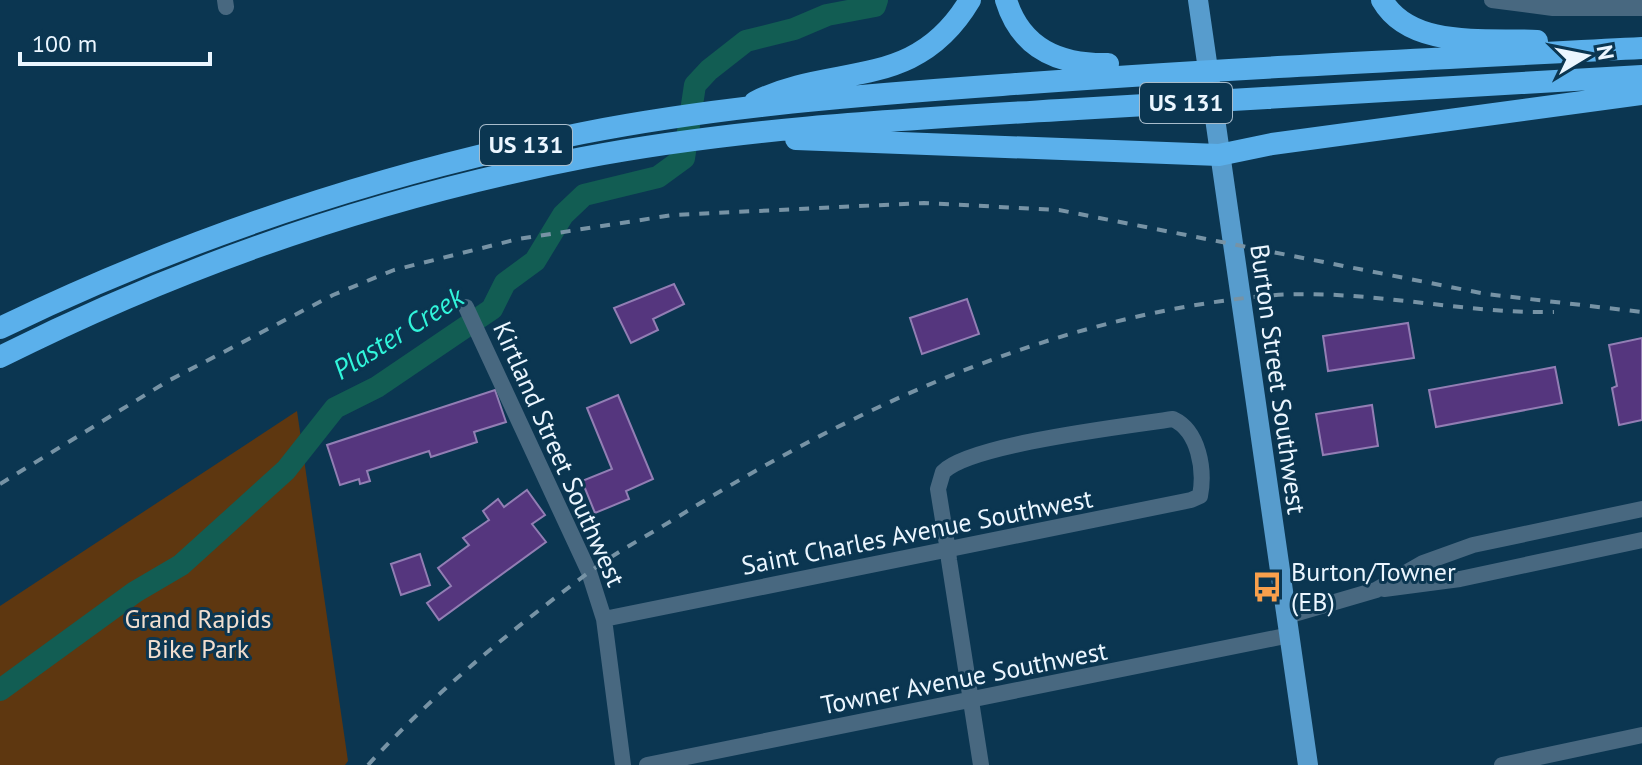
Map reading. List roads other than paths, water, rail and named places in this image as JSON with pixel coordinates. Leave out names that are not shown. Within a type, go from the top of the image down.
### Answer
[{"type":"highway","points":[[742,109],[783,88],[865,74],[904,61],[943,35],[970,0]]},
{"type":"highway","points":[[1006,0],[1018,28],[1044,52],[1077,63],[1120,64],[1147,74]]},
{"type":"highway","points":[[1382,0],[1398,18],[1432,34],[1642,47]]},
{"type":"highway","name":"US 131","points":[[0,328],[193,243],[315,201],[545,141],[742,109],[1147,74],[1642,47]]},
{"type":"highway","name":"US 131","points":[[0,357],[131,297],[321,225],[521,171],[728,135],[872,122],[1642,76]]},
{"type":"highway","points":[[728,135],[971,148],[1219,155],[1272,144],[1642,94]]},
{"type":"main road","name":"Burton Street Southwest","points":[[1198,0],[1308,765]]},
{"type":"street","points":[[1494,0],[1565,9],[1642,8]]},
{"type":"street","name":"Kirtland Street Southwest","points":[[466,307],[589,572],[604,619],[623,765]]},
{"type":"street","name":"Saint Charles Avenue Southwest","points":[[604,619],[948,551],[1191,500],[1200,496],[1202,483],[1193,436],[1184,424],[1173,419],[1039,440],[962,460],[943,472],[938,489],[948,551]]},
{"type":"street","points":[[1376,590],[1423,563],[1473,545],[1642,509]]},
{"type":"street","points":[[1376,590],[1460,579],[1642,540]]},
{"type":"street","points":[[948,551],[981,765]]},
{"type":"street","name":"Towner Avenue Southwest","points":[[647,765],[972,702],[1288,625],[1376,590]]},
{"type":"street","points":[[1502,765],[1642,735]]},
{"type":"waterway","name":"Plaster Creek","points":[[0,690],[135,592],[181,565],[286,470],[335,408],[377,387],[492,309],[505,283],[535,261],[563,215],[584,195],[658,177],[684,158],[695,85],[709,70],[746,41],[794,29],[827,15],[875,6],[877,0]]},
{"type":"railway","points":[[0,484],[168,381],[333,295],[394,270],[518,239],[673,215],[924,203],[1059,210],[1486,294],[1642,312]]},
{"type":"railway","points":[[368,765],[473,664],[600,565],[824,434],[964,370],[1036,344],[1110,323],[1186,307],[1263,296],[1336,295],[1518,312],[1554,312]]},
{"type":"place","name":"Burton/Towner (EB)","points":[[1267,587]]},
{"type":"park label","name":"Grand Rapids Bike Park","points":[[198,634]]}]
